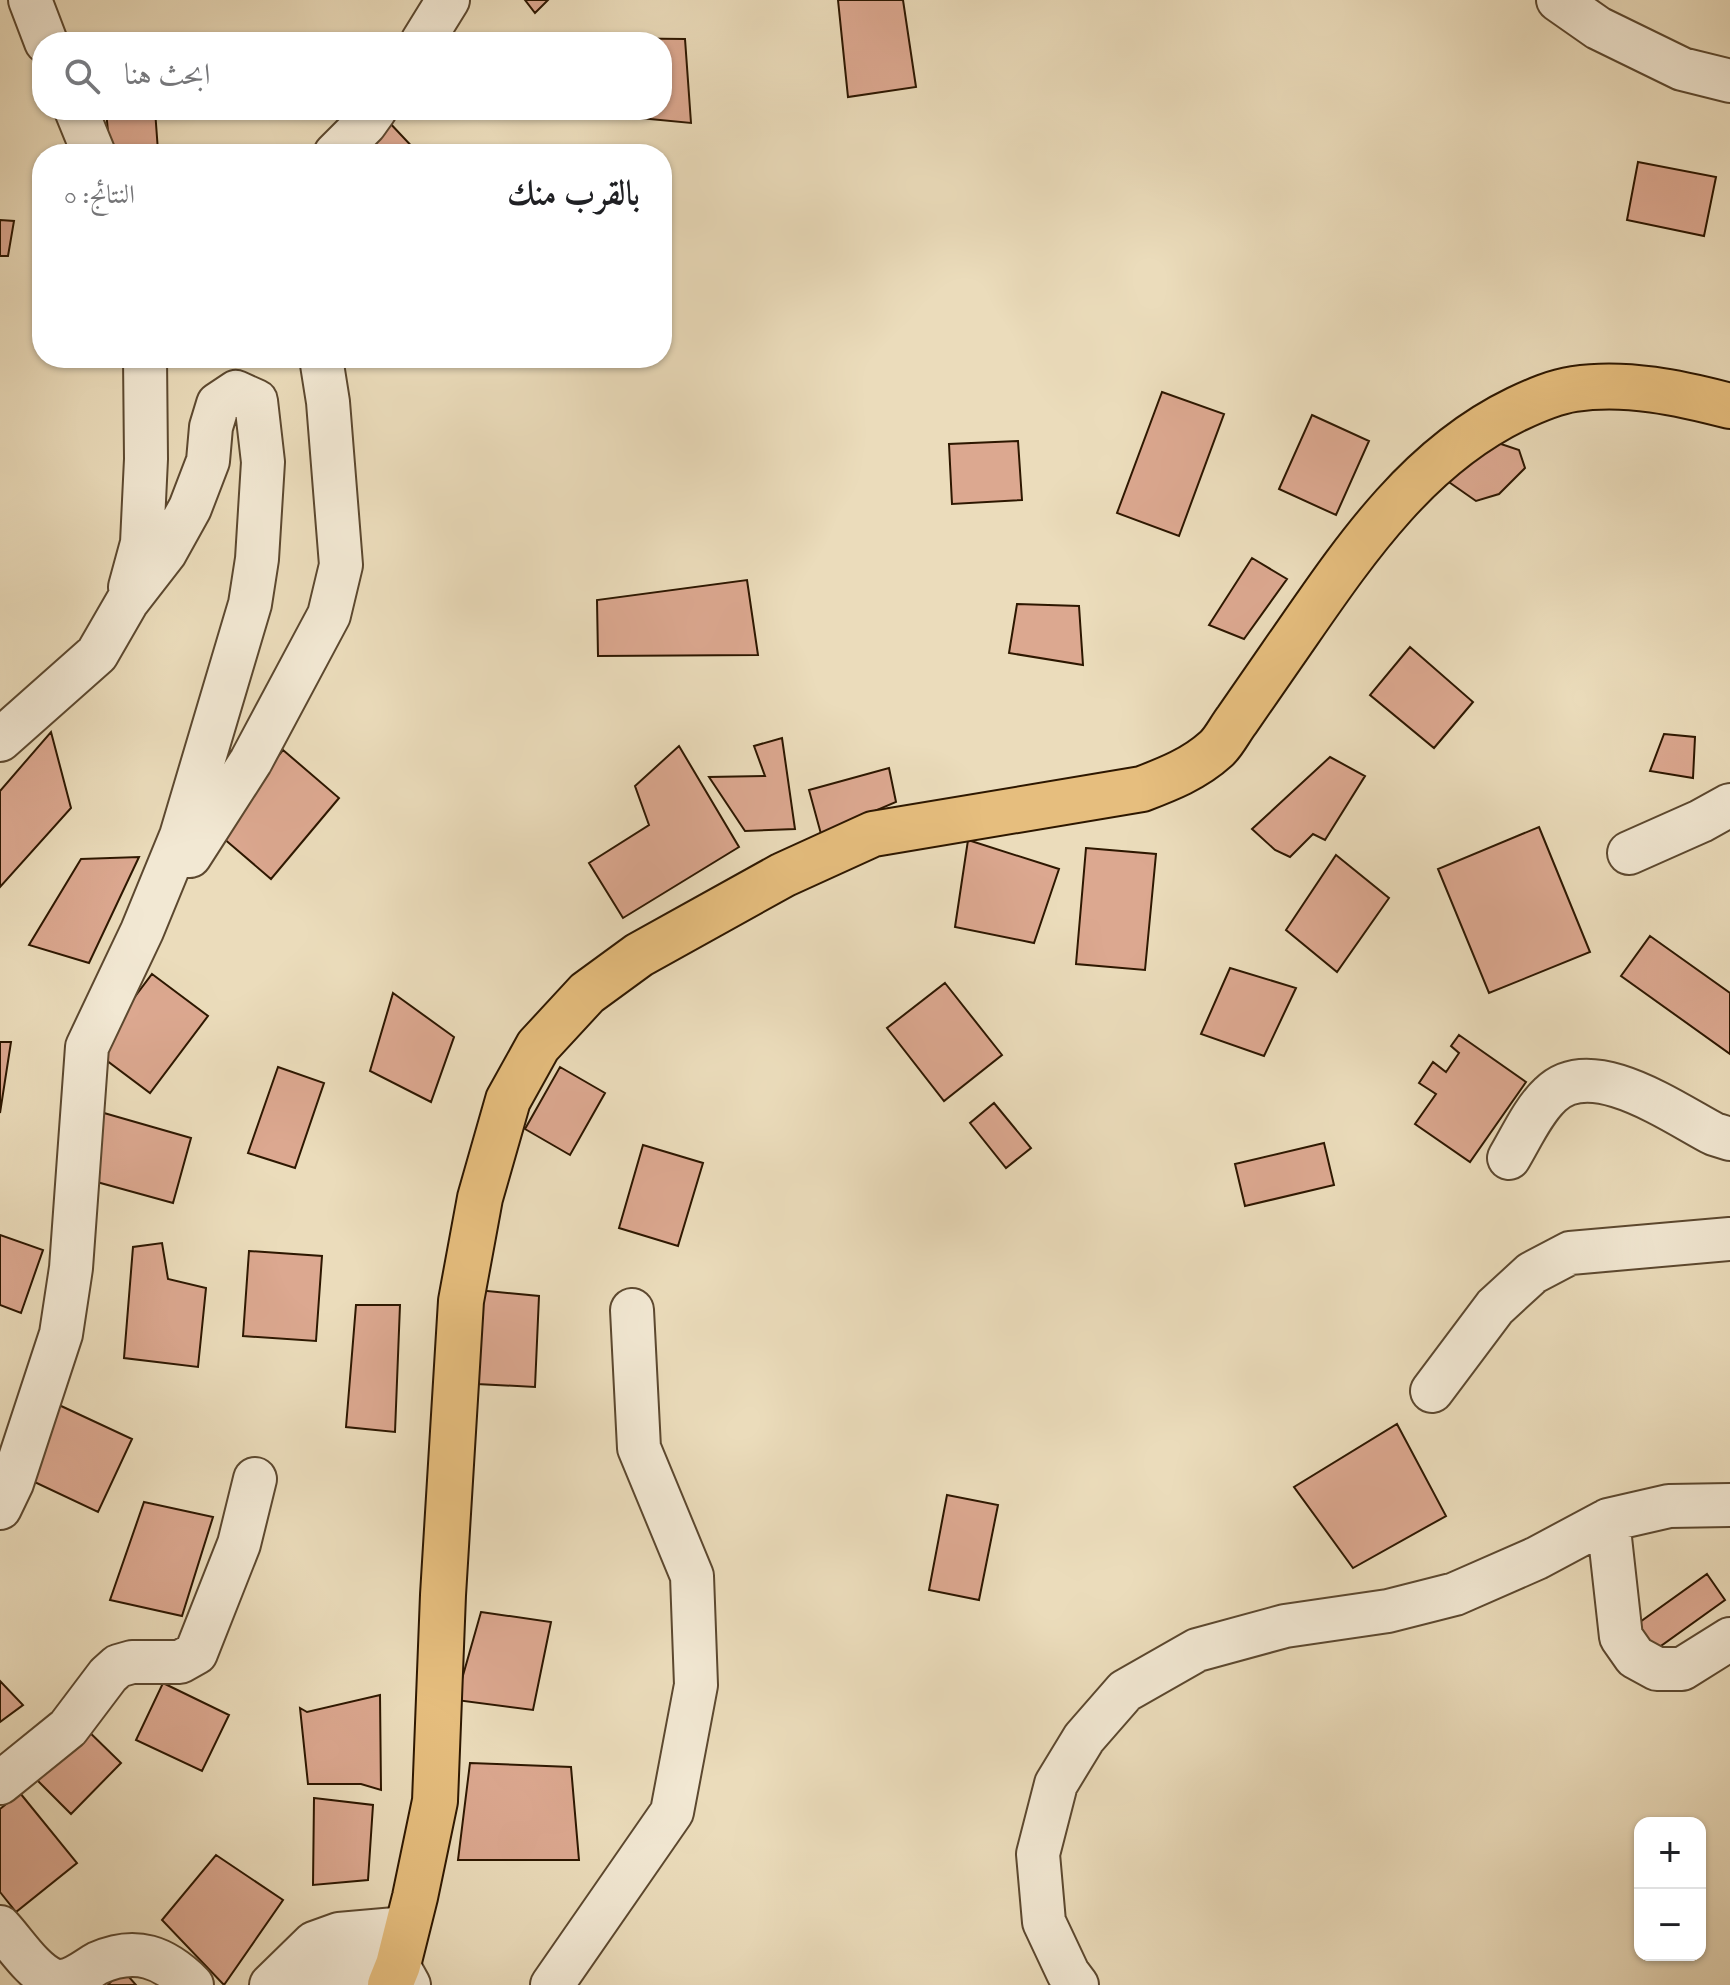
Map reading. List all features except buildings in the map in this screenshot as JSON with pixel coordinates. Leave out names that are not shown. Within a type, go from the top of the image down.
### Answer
[{"type":"main road","points":[[401,1966],[435,1801],[443,1595],[461,1301],[480,1198],[508,1100],[538,1046],[587,993],[639,955],[783,875],[873,834],[1142,789],[1183,773],[1217,748],[1333,579],[1385,516],[1429,468],[1472,433],[1542,397],[1573,389],[1597,387],[1683,394],[1730,406]]},
{"type":"street","points":[[30,0],[42,32]]},
{"type":"street","points":[[428,32],[448,0]]},
{"type":"street","points":[[1558,0],[1598,28],[1682,69],[1730,81]]},
{"type":"street","points":[[80,120],[90,144]]},
{"type":"street","points":[[345,144],[368,120]]},
{"type":"street","points":[[127,602],[142,543],[146,459],[145,368]]},
{"type":"street","points":[[142,931],[251,761],[329,615],[341,565],[323,368]]},
{"type":"street","points":[[0,740],[97,654],[127,602],[165,553],[190,508],[208,461],[211,427],[218,404],[236,392],[256,401],[263,462],[257,559],[250,604],[181,836],[142,931],[87,1047],[71,1268],[61,1334],[12,1483],[0,1508]]},
{"type":"street","points":[[1629,853],[1730,805]]},
{"type":"street","points":[[1509,1158],[1548,1096],[1568,1082],[1581,1080],[1593,1079],[1619,1086],[1730,1139]]},
{"type":"street","points":[[1432,1391],[1495,1307],[1532,1273],[1570,1253],[1730,1239]]},
{"type":"street","points":[[552,1985],[672,1812],[696,1685],[692,1576],[639,1448],[632,1310]]},
{"type":"street","points":[[0,1783],[68,1728],[118,1666],[132,1662],[180,1662],[196,1653],[239,1544],[255,1479]]},
{"type":"street","points":[[1077,1985],[1068,1973],[1044,1922],[1038,1854],[1056,1784],[1084,1738],[1125,1691],[1197,1650],[1285,1626],[1388,1611],[1455,1594],[1537,1558],[1608,1520],[1669,1506],[1730,1505]]},
{"type":"street","points":[[1608,1520],[1621,1637],[1635,1657],[1657,1669],[1682,1669],[1730,1639]]},
{"type":"street","points":[[0,1927],[35,1966],[54,1980],[67,1980],[98,1963],[128,1953],[159,1959],[192,1985]]},
{"type":"street","points":[[271,1985],[314,1943],[339,1934],[401,1966]]},
{"type":"street","points":[[317,1985],[325,1977],[340,1971],[401,1966]]}]
